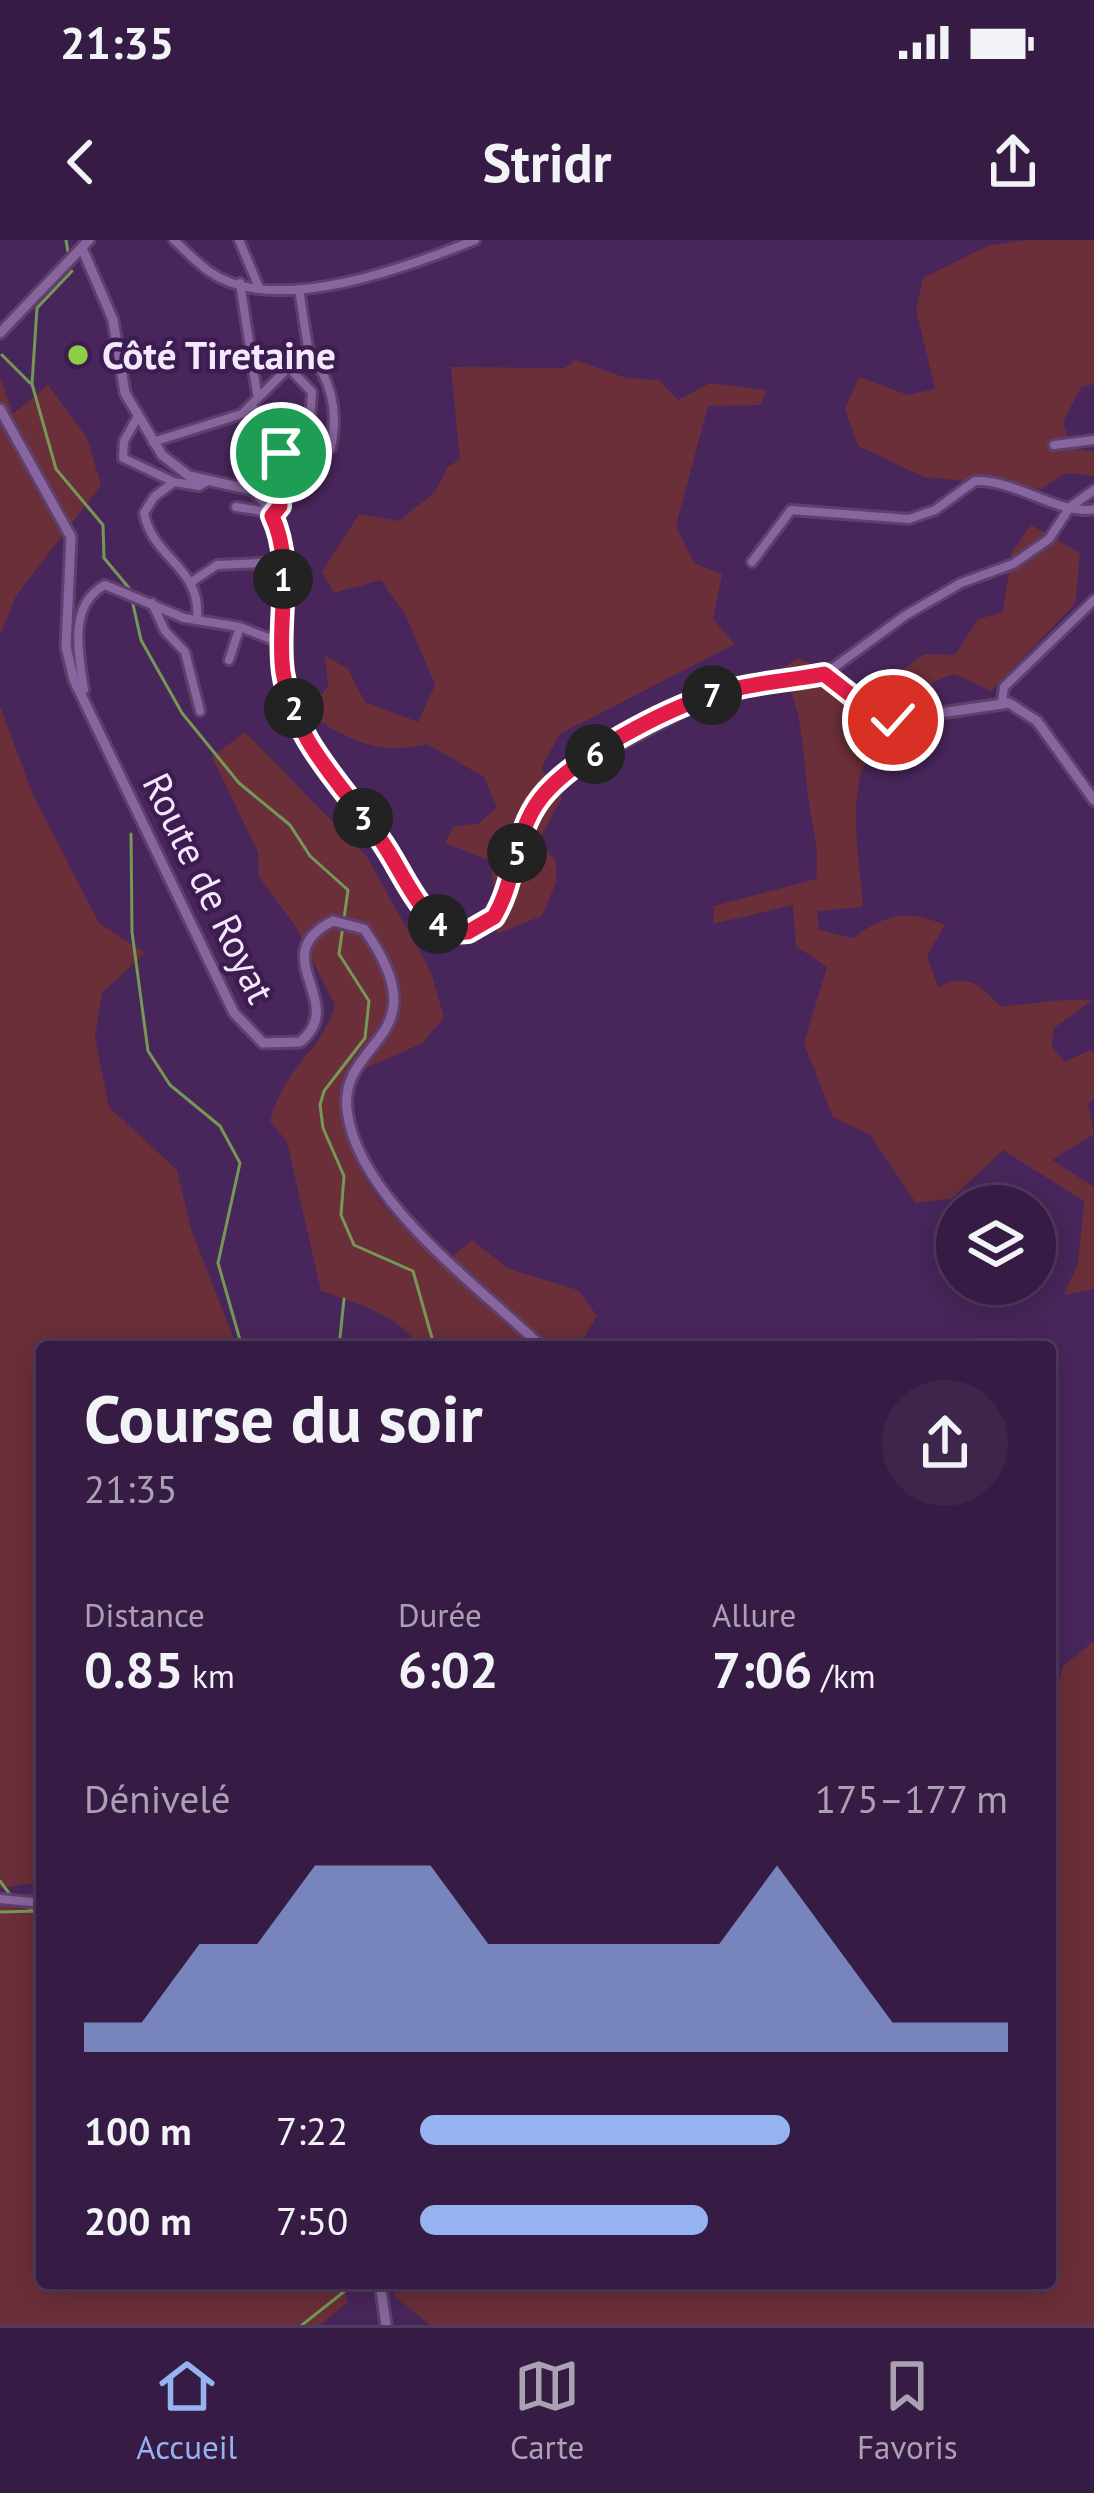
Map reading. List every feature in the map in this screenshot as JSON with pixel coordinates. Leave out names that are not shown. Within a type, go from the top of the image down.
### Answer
[{"type":"street","points":[[174,240],[210,272],[240,283],[299,289],[380,275],[475,240]]},
{"type":"street","points":[[239,240],[258,285]]},
{"type":"street","points":[[0,333],[85,244],[113,320],[121,381],[153,442],[179,472],[246,487],[271,514],[283,562],[280,644],[284,678],[312,750],[379,837],[422,908],[453,933],[468,932],[494,917],[526,826],[540,799],[564,774],[715,694],[824,674],[961,583],[1013,564],[1049,539],[1070,507],[1094,490]]},
{"type":"street","points":[[240,283],[257,395]]},
{"type":"street","points":[[299,289],[308,348],[333,394],[337,419],[331,448]]},
{"type":"street","points":[[153,442],[233,418],[308,348]]},
{"type":"street","points":[[290,368],[312,392],[310,419]]},
{"type":"street","points":[[250,406],[267,422],[281,453],[280,506],[271,514]]},
{"type":"street","name":"Route de Royat","points":[[0,410],[70,537],[66,647],[80,693],[234,1013],[253,1037],[288,1046],[316,1024],[316,1000],[302,960],[306,944],[333,921],[364,928],[377,947],[394,1000],[390,1026],[356,1067],[349,1086],[351,1128],[376,1184],[536,1341]]},
{"type":"street","points":[[137,418],[124,441],[126,463],[174,482],[199,486],[209,480]]},
{"type":"street","points":[[1054,445],[1094,440]]},
{"type":"street","points":[[752,562],[780,518],[801,508],[909,519],[935,510],[969,483],[994,480],[1070,507],[1094,509]]},
{"type":"street","points":[[174,482],[147,505],[145,521],[168,557],[193,581],[197,620]]},
{"type":"street","points":[[236,507],[271,514]]},
{"type":"street","points":[[193,581],[217,565],[283,562]]},
{"type":"street","points":[[80,693],[84,690],[80,622],[90,595],[112,586],[197,620],[240,627],[280,644]]},
{"type":"street","points":[[1002,703],[1004,687],[1094,599]]},
{"type":"street","points":[[151,602],[165,631],[185,652],[200,711]]},
{"type":"street","points":[[229,660],[240,627]]},
{"type":"street","points":[[824,674],[874,713],[893,720],[1002,703],[1037,721],[1094,800]]},
{"type":"street","points":[[0,1899],[36,1902]]},
{"type":"street","points":[[381,2289],[386,2325]]},
{"type":"shaded area","points":[[1027,240],[1094,240],[1094,384],[1081,387],[1063,422],[1071,449],[1094,451],[1094,476],[1066,473],[1041,489],[924,477],[858,446],[845,409],[859,377],[908,395],[935,389],[916,309],[923,278],[987,246]]},
{"type":"shaded area","points":[[576,360],[626,378],[659,380],[678,400],[710,383],[766,390],[761,405],[708,406],[676,526],[694,563],[722,574],[713,619],[735,644],[560,734],[541,768],[562,798],[538,841],[556,861],[556,883],[542,916],[497,934],[491,861],[445,843],[454,826],[478,824],[497,807],[484,777],[427,744],[369,745],[316,719],[312,705],[328,687],[325,656],[347,668],[365,702],[418,722],[435,685],[406,616],[381,580],[334,593],[322,572],[359,514],[399,521],[435,492],[447,468],[460,459],[451,367],[564,368]]},
{"type":"shaded area","points":[[0,377],[13,414],[48,385],[87,438],[101,485],[16,596],[0,635]]},
{"type":"shaded area","points":[[1031,525],[1080,553],[1075,604],[991,691],[955,674],[928,685],[914,697],[861,773],[856,823],[863,907],[817,911],[819,930],[853,938],[897,916],[945,925],[927,956],[938,987],[957,981],[972,983],[1000,1006],[1091,1001],[1054,1028],[1052,1047],[1065,1062],[1090,1050],[1094,1053],[1094,1099],[1088,1104],[1094,1134],[1052,1160],[1094,1187],[1094,1289],[1064,1295],[1078,1263],[1084,1201],[1003,1150],[966,1185],[936,1185],[936,1201],[916,1203],[870,1135],[833,1117],[804,1043],[827,967],[796,946],[793,905],[713,924],[714,906],[816,879],[801,731],[781,669],[798,658],[872,692],[924,654],[955,655],[978,619],[1003,612],[1012,552]]},
{"type":"shaded area","points":[[0,706],[33,795],[99,923],[145,953],[102,993],[95,1037],[109,1107],[177,1170],[191,1229],[235,1341],[36,1341],[36,1883],[0,1888]]},
{"type":"shaded area","points":[[245,732],[367,857],[431,972],[444,1018],[421,1044],[345,1077],[349,1136],[368,1183],[400,1224],[442,1265],[472,1240],[509,1269],[578,1290],[597,1316],[582,1341],[414,1341],[389,1318],[321,1291],[287,1142],[270,1121],[285,1085],[321,1035],[335,1005],[296,927],[259,877],[258,852],[212,757]]},
{"type":"shaded area","points":[[1094,1641],[1094,2325],[430,2325],[394,2296],[397,2289],[1056,2289],[1056,1691],[1063,1666]]},
{"type":"shaded area","points":[[36,1893],[36,2289],[343,2289],[348,2302],[320,2325],[0,2325],[0,1898]]},
{"type":"waterway","points":[[66,240],[68,252]]},
{"type":"waterway","points":[[72,271],[37,308],[32,384],[56,469],[103,525],[104,558],[129,588]]},
{"type":"waterway","points":[[2,355],[30,383]]},
{"type":"waterway","points":[[132,600],[141,640],[182,713],[239,783],[290,825],[310,856],[348,890],[339,954],[369,1001],[365,1038],[324,1091],[320,1105],[323,1128],[344,1176],[341,1215],[354,1245],[413,1271],[433,1341]]},
{"type":"waterway","points":[[131,834],[132,932],[148,1051],[170,1085],[220,1126],[240,1163],[218,1263],[240,1341]]},
{"type":"waterway","points":[[340,1341],[344,1299]]},
{"type":"waterway","points":[[0,1881],[11,1896]]},
{"type":"waterway","points":[[24,1906],[36,1910]]},
{"type":"waterway","points":[[0,1912],[36,1911]]},
{"type":"waterway","points":[[302,2325],[347,2289]]},
{"type":"place","name":"Côté Tiretaine","points":[[78,355]]},
{"type":"route","points":[[281,453],[280,506],[272,516],[282,543],[284,678],[295,710],[332,782],[379,837],[422,908],[453,933],[468,932],[494,917],[526,826],[540,799],[564,774],[674,712],[715,694],[824,674],[874,713],[893,720]]}]
